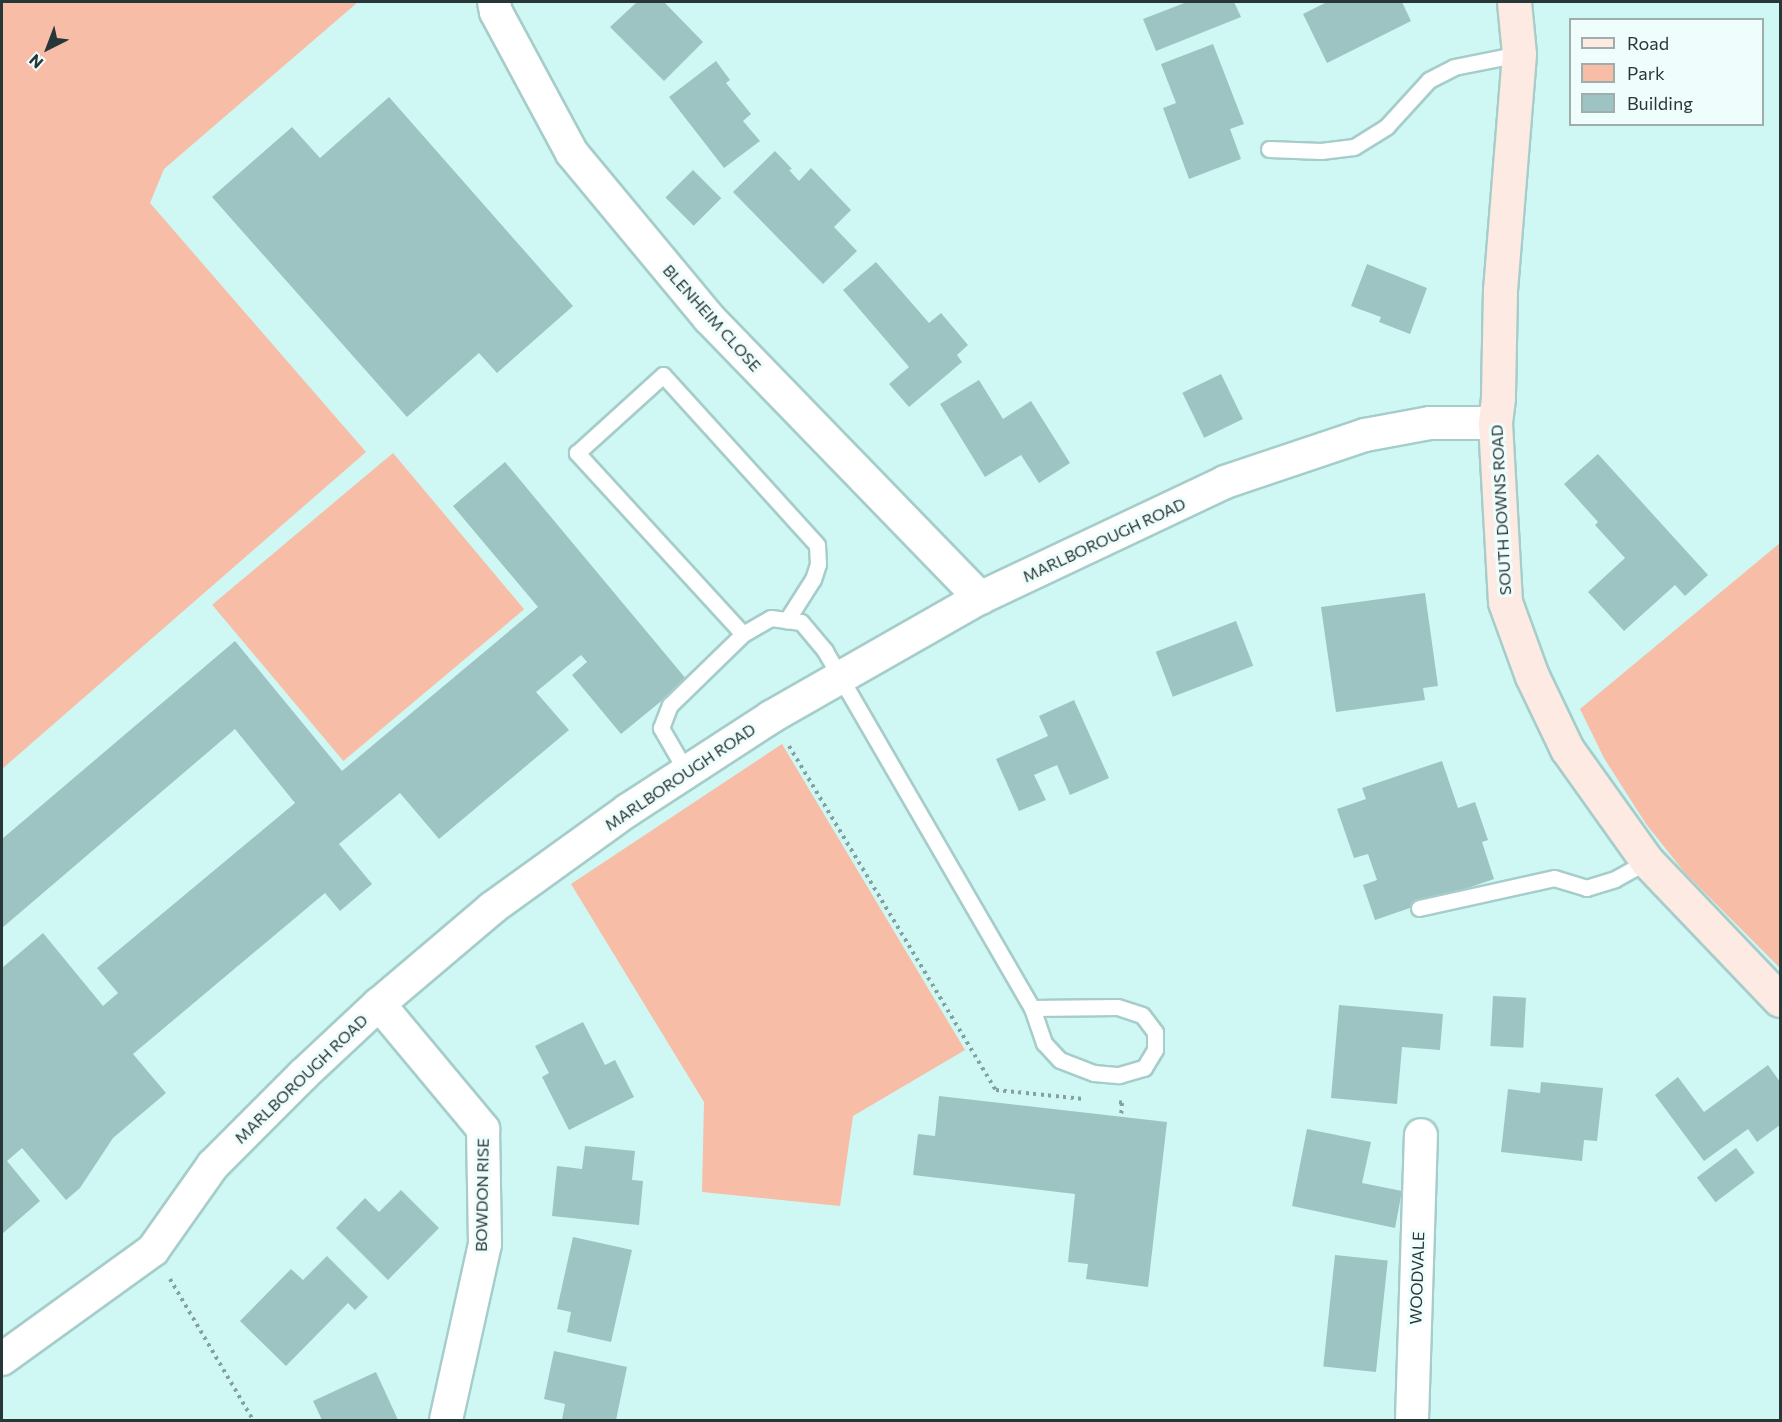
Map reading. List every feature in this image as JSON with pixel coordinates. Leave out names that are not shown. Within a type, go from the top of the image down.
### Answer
[{"type":"main road","name":"SOUTH DOWNS ROAD","points":[[1514,2],[1519,54],[1500,290],[1498,399],[1495,423],[1505,602],[1532,676],[1567,749],[1647,861],[1780,1000]]},
{"type":"street","name":"BLENHEIM CLOSE","points":[[494,2],[496,12],[572,153],[709,318],[980,598]]},
{"type":"street","name":"MARLBOROUGH ROAD","points":[[2,1359],[153,1250],[213,1165],[303,1075],[379,1004],[492,908],[686,771],[771,717],[980,598],[1225,482],[1354,438],[1430,423],[1495,423]]},
{"type":"street","name":"BOWDON RISE","points":[[379,1004],[483,1129],[485,1244],[446,1420]]},
{"type":"street","name":"WOODVALE","points":[[1412,1420],[1421,1135]]},
{"type":"lane","points":[[1269,149],[1321,151],[1354,147],[1388,126],[1429,80],[1454,66],[1519,54]]},
{"type":"lane","points":[[743,634],[577,453],[663,375],[817,545],[818,564],[813,579],[788,620]]},
{"type":"lane","points":[[686,771],[661,728],[670,705],[743,634],[771,618],[801,622],[825,651],[1032,1008],[1044,1043],[1060,1060],[1094,1073],[1119,1075],[1144,1068],[1155,1050],[1155,1032],[1142,1015],[1117,1006],[1032,1008]]},
{"type":"lane","points":[[1419,908],[1554,878],[1586,888],[1615,879],[1647,861]]},
{"type":"path","points":[[771,717],[996,1090],[1088,1099]]},
{"type":"path","points":[[1111,1102],[1122,1103],[1121,1117]]},
{"type":"path","points":[[153,1250],[253,1420]]},
{"type":"green space","points":[[2,2],[358,2],[164,169],[150,203],[366,452],[2,769]]},
{"type":"green space","points":[[393,453],[524,609],[343,761],[212,605]]},
{"type":"green space","points":[[1780,543],[1780,968],[1685,873],[1646,824],[1604,758],[1580,709]]},
{"type":"green space","points":[[782,744],[965,1050],[853,1116],[840,1206],[702,1192],[704,1102],[571,884]]},
{"type":"building","points":[[637,2],[664,2],[703,42],[664,81],[610,27]]},
{"type":"building","points":[[1187,2],[1234,2],[1241,17],[1156,51],[1143,19]]},
{"type":"building","points":[[1327,2],[1402,2],[1411,21],[1327,63],[1303,14]]},
{"type":"building","points":[[1213,44],[1244,124],[1230,129],[1241,159],[1189,179],[1163,108],[1176,103],[1161,64]]},
{"type":"building","points":[[716,61],[730,80],[726,83],[751,114],[743,121],[760,141],[724,168],[669,97]]},
{"type":"building","points":[[389,97],[573,306],[497,373],[479,353],[407,417],[212,197],[292,127],[320,158]]},
{"type":"building","points":[[775,151],[792,169],[789,170],[799,181],[811,168],[851,210],[834,227],[857,251],[823,284],[733,192]]},
{"type":"building","points":[[693,170],[721,198],[694,226],[665,198]]},
{"type":"building","points":[[876,262],[929,323],[941,313],[968,345],[957,355],[962,362],[909,407],[889,384],[909,367],[843,290]]},
{"type":"building","points":[[1367,264],[1427,288],[1410,334],[1379,322],[1381,317],[1351,306]]},
{"type":"building","points":[[1221,374],[1243,419],[1204,438],[1182,393]]},
{"type":"building","points":[[979,380],[1003,419],[1031,401],[1070,463],[1039,483],[1021,455],[985,477],[940,404]]},
{"type":"building","points":[[1598,454],[1708,575],[1685,596],[1675,585],[1624,631],[1588,592],[1625,558],[1595,525],[1598,522],[1564,484]]},
{"type":"building","points":[[505,462],[687,680],[621,734],[572,675],[587,662],[581,655],[536,692],[569,730],[439,839],[400,793],[339,844],[372,884],[340,911],[325,893],[133,1054],[166,1093],[113,1138],[80,1188],[66,1200],[22,1148],[7,1161],[40,1201],[2,1234],[2,968],[43,933],[103,1006],[118,993],[97,968],[295,803],[235,729],[2,928],[2,839],[235,641],[342,771],[538,607],[453,506]]},
{"type":"building","points":[[1425,593],[1438,686],[1423,688],[1425,700],[1336,712],[1321,607]]},
{"type":"building","points":[[1236,621],[1253,666],[1173,697],[1156,652]]},
{"type":"building","points":[[1074,700],[1109,778],[1070,795],[1057,765],[1034,775],[1046,800],[1019,811],[996,759],[1048,736],[1039,716]]},
{"type":"building","points":[[1442,761],[1458,808],[1475,802],[1488,840],[1482,842],[1494,879],[1375,920],[1363,885],[1377,880],[1368,854],[1354,858],[1337,809],[1366,799],[1362,788]]},
{"type":"building","points":[[1493,996],[1526,998],[1523,1048],[1490,1046]]},
{"type":"building","points":[[1339,1005],[1443,1014],[1440,1050],[1402,1047],[1397,1104],[1331,1098]]},
{"type":"building","points":[[583,1022],[605,1065],[615,1060],[634,1097],[569,1130],[542,1077],[549,1073],[535,1046]]},
{"type":"building","points":[[1768,1065],[1780,1082],[1780,1125],[1757,1142],[1748,1129],[1704,1161],[1655,1095],[1678,1077],[1704,1112]]},
{"type":"building","points":[[1541,1082],[1603,1088],[1597,1141],[1584,1140],[1582,1161],[1501,1152],[1508,1089],[1540,1093]]},
{"type":"building","points":[[939,1096],[1167,1122],[1148,1287],[1086,1279],[1088,1264],[1068,1262],[1075,1194],[913,1175],[918,1134],[935,1136]]},
{"type":"building","points":[[1307,1129],[1371,1142],[1362,1183],[1402,1191],[1395,1228],[1292,1206]]},
{"type":"building","points":[[585,1146],[635,1151],[632,1180],[643,1181],[639,1225],[552,1216],[557,1166],[582,1169]]},
{"type":"building","points":[[1736,1148],[1755,1173],[1716,1202],[1697,1177]]},
{"type":"building","points":[[401,1190],[439,1228],[388,1280],[336,1228],[365,1198],[379,1212]]},
{"type":"building","points":[[573,1237],[632,1250],[611,1342],[567,1332],[571,1312],[557,1309]]},
{"type":"building","points":[[1335,1255],[1388,1261],[1376,1372],[1323,1366]]},
{"type":"building","points":[[327,1256],[368,1297],[355,1310],[348,1303],[286,1366],[240,1321],[291,1269],[303,1280]]},
{"type":"building","points":[[554,1351],[627,1367],[616,1420],[562,1420],[565,1404],[544,1399]]},
{"type":"building","points":[[376,1372],[398,1420],[322,1420],[313,1401]]}]
